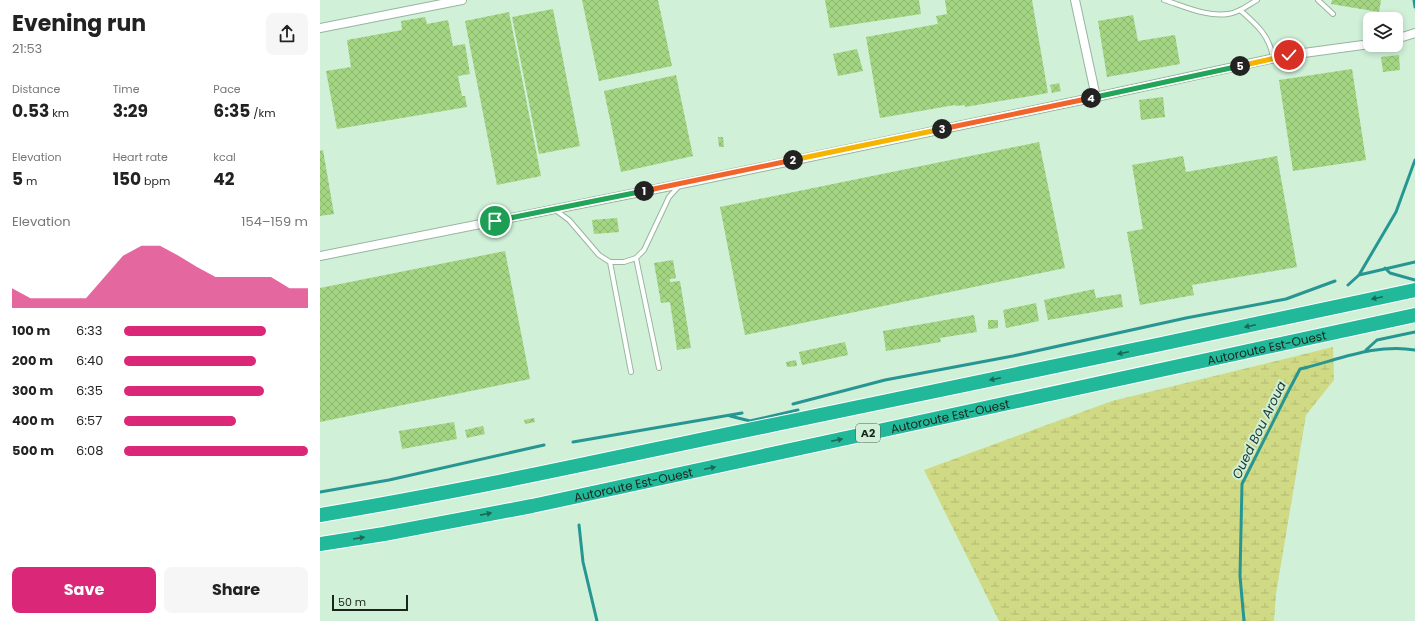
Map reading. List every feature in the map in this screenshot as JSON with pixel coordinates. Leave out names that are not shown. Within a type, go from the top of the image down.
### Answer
[{"type":"highway","name":"Autoroute Est-Ouest","points":[[320,516],[395,503],[1090,360],[1415,290]]},
{"type":"highway","name":"Autoroute Est-Ouest","points":[[320,544],[384,534],[532,506],[1415,315]]},
{"type":"street","points":[[320,28],[462,0]]},
{"type":"street","points":[[1075,0],[1096,97]]},
{"type":"street","points":[[1403,37],[1414,33]]},
{"type":"street","points":[[320,256],[680,184],[1096,97],[1273,58],[1363,45]]},
{"type":"lane","points":[[1164,0],[1207,13],[1229,14],[1240,10],[1257,0]]},
{"type":"lane","points":[[1318,0],[1333,14]]},
{"type":"lane","points":[[1240,10],[1254,22],[1266,37],[1272,47],[1273,58]]},
{"type":"lane","points":[[553,209],[569,220],[599,255],[610,262],[624,262],[636,258],[644,250],[669,197],[680,184]]},
{"type":"lane","points":[[636,258],[659,368]]},
{"type":"lane","points":[[610,262],[631,372]]},
{"type":"green space","points":[[1333,347],[1334,380],[1306,415],[1276,594],[1274,621],[999,621],[924,470],[1112,401]]},
{"type":"building","points":[[582,0],[658,0],[672,66],[599,81]]},
{"type":"building","points":[[825,0],[919,0],[921,14],[830,28]]},
{"type":"building","points":[[945,0],[1032,0],[1048,93],[965,107],[965,105],[955,105],[880,118],[866,37],[938,24],[936,16],[947,14]]},
{"type":"building","points":[[1332,0],[1381,0],[1379,12],[1331,4]]},
{"type":"building","points":[[553,9],[580,146],[539,154],[512,17]]},
{"type":"building","points":[[509,12],[541,176],[497,185],[465,21]]},
{"type":"building","points":[[1133,15],[1138,41],[1175,35],[1180,64],[1107,77],[1098,21]]},
{"type":"building","points":[[425,17],[427,24],[448,20],[453,46],[465,44],[470,74],[458,76],[462,96],[465,96],[467,107],[337,129],[326,71],[351,67],[347,40],[402,30],[401,21]]},
{"type":"building","points":[[857,49],[863,71],[838,76],[833,54]]},
{"type":"building","points":[[1399,55],[1400,70],[1383,72],[1381,57]]},
{"type":"building","points":[[1352,69],[1366,160],[1293,171],[1279,80]]},
{"type":"building","points":[[676,75],[693,156],[621,172],[604,91]]},
{"type":"building","points":[[1059,83],[1061,91],[1052,93],[1050,85]]},
{"type":"building","points":[[1163,97],[1165,117],[1141,120],[1139,100]]},
{"type":"building","points":[[718,137],[723,137],[724,147],[719,147]]},
{"type":"building","points":[[1039,142],[1065,268],[745,335],[720,207]]},
{"type":"building","points":[[323,150],[334,214],[320,216],[320,151]]},
{"type":"building","points":[[1183,156],[1186,172],[1277,156],[1297,267],[1192,285],[1194,295],[1140,305],[1127,232],[1143,229],[1132,165]]},
{"type":"building","points":[[617,218],[619,232],[594,234],[592,220]]},
{"type":"building","points":[[505,251],[530,379],[320,422],[320,288]]},
{"type":"building","points":[[673,260],[676,278],[670,279],[670,282],[680,281],[691,348],[677,350],[670,302],[661,303],[654,263]]},
{"type":"building","points":[[1094,289],[1096,298],[1121,294],[1123,307],[1048,320],[1044,300]]},
{"type":"building","points":[[1036,303],[1039,321],[1006,328],[1003,310]]},
{"type":"building","points":[[974,315],[977,332],[940,338],[941,342],[886,351],[883,331]]},
{"type":"building","points":[[988,320],[998,320],[998,328],[988,329]]},
{"type":"building","points":[[845,342],[848,355],[802,365],[799,352]]},
{"type":"building","points":[[796,360],[797,366],[787,367],[786,362]]},
{"type":"building","points":[[534,418],[535,422],[525,424],[524,420]]},
{"type":"building","points":[[454,422],[457,439],[402,449],[399,431]]},
{"type":"building","points":[[483,426],[485,434],[467,438],[465,430]]},
{"type":"waterway","points":[[1414,0],[1415,7]]},
{"type":"waterway","points":[[1348,285],[1359,275],[1396,212],[1415,160]]},
{"type":"waterway","points":[[1359,275],[1415,262]]},
{"type":"waterway","points":[[1385,268],[1390,273],[1415,280]]},
{"type":"waterway","points":[[793,404],[885,380],[1013,356],[1186,318],[1286,299],[1335,281]]},
{"type":"waterway","points":[[1366,350],[1377,340],[1415,332]]},
{"type":"waterway","name":"Oued Bou Aroua","points":[[1244,621],[1240,576],[1242,484],[1300,369],[1371,351],[1400,348],[1415,350]]},
{"type":"waterway","points":[[730,416],[750,421],[798,410]]},
{"type":"waterway","points":[[573,442],[742,413]]},
{"type":"waterway","points":[[320,492],[389,480],[544,445]]},
{"type":"waterway","points":[[579,525],[583,562],[597,621]]},
{"type":"route","points":[[495,221],[691,182],[1289,55]]}]
